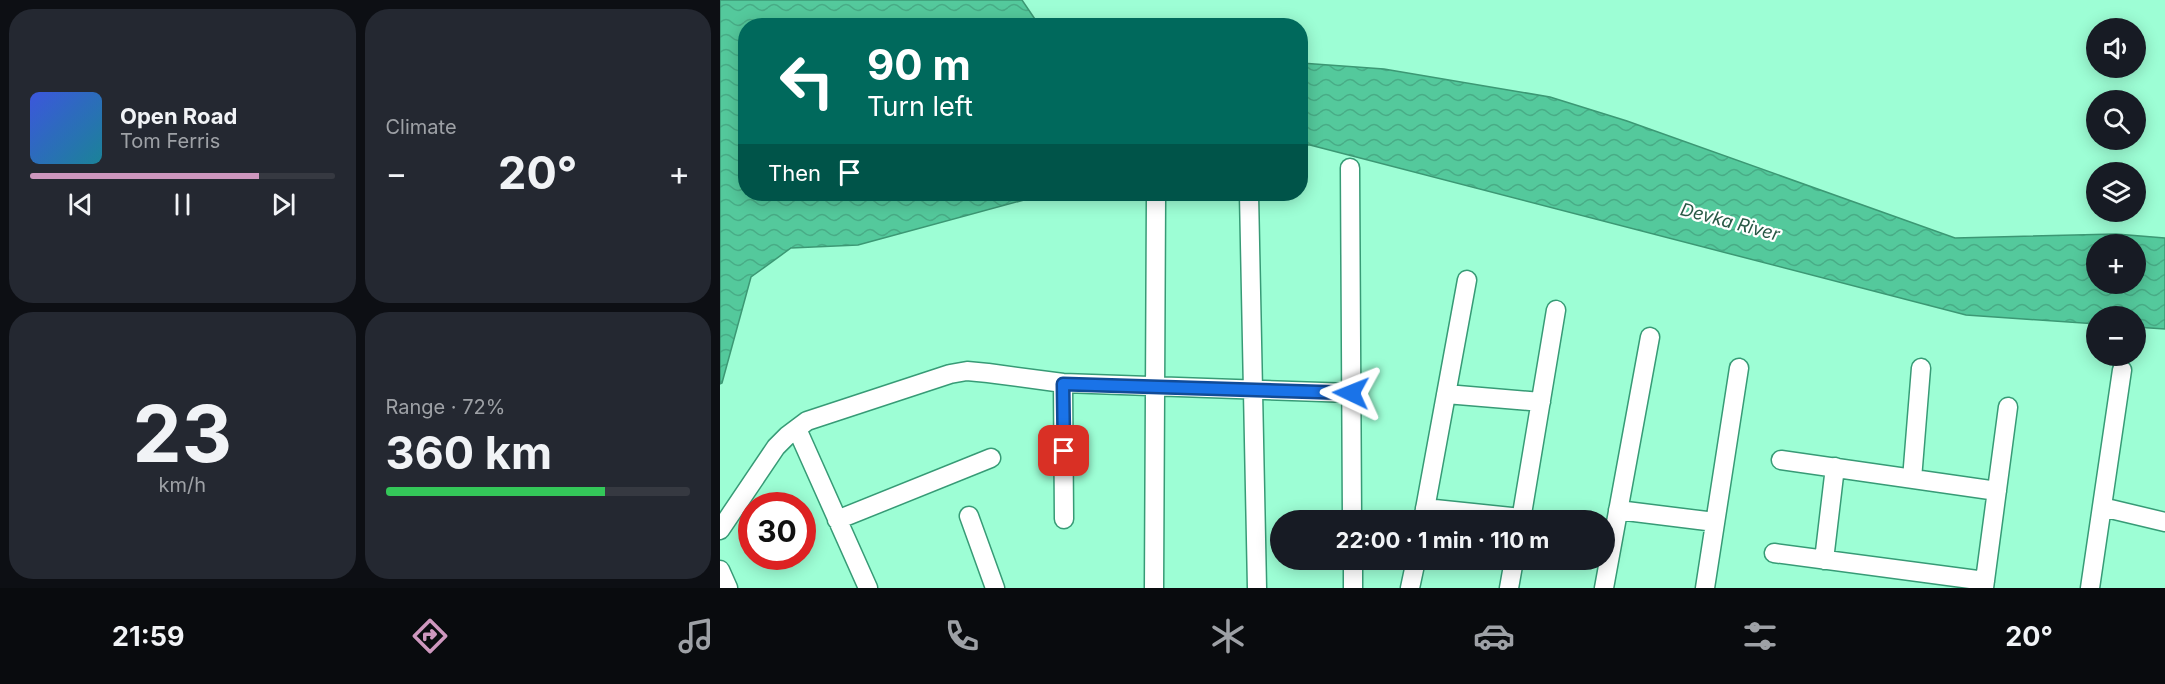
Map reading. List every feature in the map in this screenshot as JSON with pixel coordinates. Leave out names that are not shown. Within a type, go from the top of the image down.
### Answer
[{"type":"street","points":[[1350,168],[1352,510]]},
{"type":"street","points":[[1154,588],[1155,201]]},
{"type":"street","points":[[1249,201],[1257,588]]},
{"type":"street","points":[[1425,510],[1467,280]]},
{"type":"street","points":[[1522,510],[1556,310]]},
{"type":"street","points":[[1615,520],[1650,337]]},
{"type":"street","points":[[1705,588],[1739,368]]},
{"type":"street","points":[[1912,479],[1921,368]]},
{"type":"street","points":[[2090,588],[2122,370]]},
{"type":"street","points":[[720,530],[776,447],[807,421],[950,374],[967,371],[1063,384],[1351,393]]},
{"type":"street","points":[[1063,384],[1064,519]]},
{"type":"street","points":[[1446,394],[1540,402]]},
{"type":"street","points":[[1774,553],[1985,585],[2008,408]]},
{"type":"street","points":[[797,429],[868,588]]},
{"type":"street","points":[[837,520],[991,458]]},
{"type":"street","points":[[1781,460],[1997,490]]},
{"type":"street","points":[[1824,560],[1835,467]]},
{"type":"street","points":[[2102,507],[2165,522]]},
{"type":"street","points":[[1618,510],[1715,522]]},
{"type":"street","points":[[969,516],[995,588]]},
{"type":"street","points":[[720,570],[728,588]]},
{"type":"street","points":[[1353,570],[1353,588]]},
{"type":"street","points":[[1410,588],[1414,570]]},
{"type":"street","points":[[1509,588],[1512,570]]},
{"type":"street","points":[[1604,588],[1606,570]]},
{"type":"water","points":[[720,0],[1022,0],[1034,18],[738,18],[738,201],[1020,201],[858,245],[791,248],[751,277],[720,384]]},
{"type":"water","name":"Devka River","points":[[1308,64],[1384,69],[1550,97],[1627,121],[1955,238],[2086,235],[2086,294],[2146,294],[2146,236],[2165,238],[2165,329],[2146,328],[2146,306],[2086,306],[2086,323],[1966,315],[1308,145]]},
{"type":"route","points":[[1064,451],[1063,384],[1351,393]]}]
